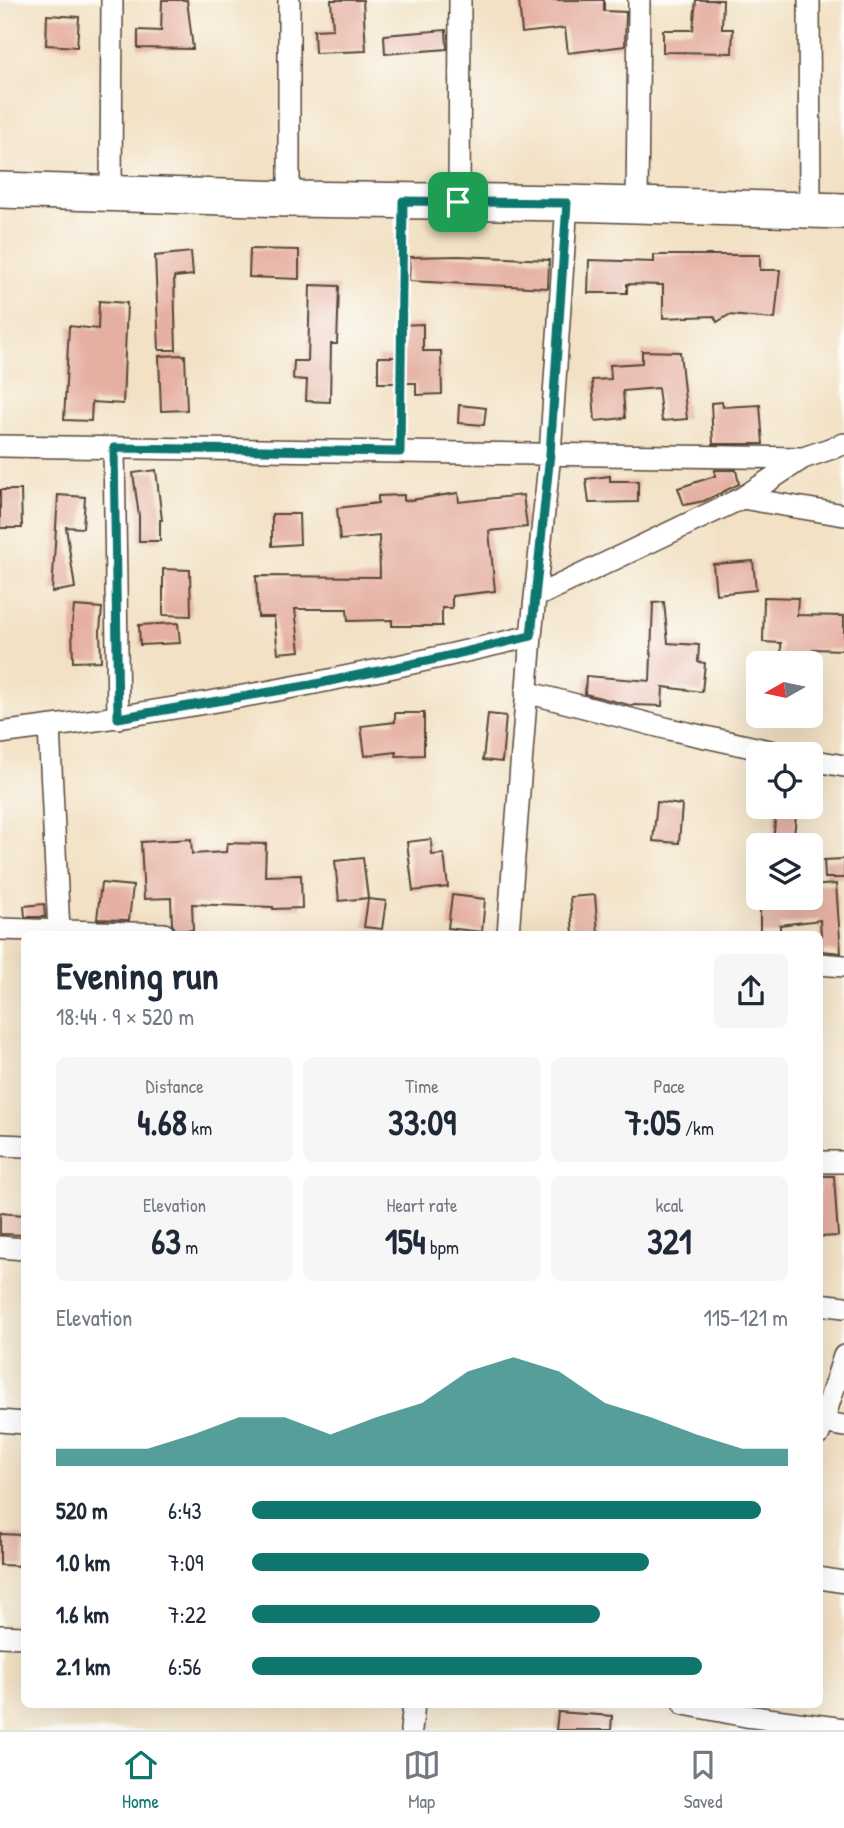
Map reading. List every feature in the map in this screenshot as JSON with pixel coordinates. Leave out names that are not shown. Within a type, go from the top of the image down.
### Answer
[{"type":"main road","points":[[0,190],[844,211]]},
{"type":"street","points":[[111,193],[112,0]]},
{"type":"street","points":[[289,0],[289,199]]},
{"type":"street","points":[[458,202],[460,0]]},
{"type":"street","points":[[637,205],[639,0]]},
{"type":"street","points":[[809,0],[810,210]]},
{"type":"street","points":[[508,931],[526,692],[550,454],[567,203]]},
{"type":"street","points":[[535,597],[742,498],[803,458],[844,444]]},
{"type":"street","points":[[0,446],[803,458]]},
{"type":"street","points":[[114,448],[118,718]]},
{"type":"street","points":[[742,498],[844,515]]},
{"type":"street","points":[[0,733],[118,718],[324,682],[531,636]]},
{"type":"street","points":[[526,692],[746,746]]},
{"type":"street","points":[[0,929],[59,931],[49,727]]},
{"type":"street","points":[[823,762],[844,766]]},
{"type":"street","points":[[823,964],[844,966]]},
{"type":"street","points":[[0,1145],[21,1146]]},
{"type":"street","points":[[823,1162],[844,1163]]},
{"type":"street","points":[[0,1247],[21,1249]]},
{"type":"street","points":[[823,1304],[844,1307]]},
{"type":"street","points":[[823,1422],[844,1356]]},
{"type":"street","points":[[0,1421],[21,1423]]},
{"type":"street","points":[[823,1428],[844,1426]]},
{"type":"street","points":[[823,1579],[844,1582]]},
{"type":"street","points":[[0,1636],[21,1637]]},
{"type":"street","points":[[411,1730],[414,1708]]},
{"type":"street","points":[[727,1708],[844,1729]]},
{"type":"path","points":[[400,452],[403,201]]},
{"type":"building","points":[[162,0],[187,0],[193,49],[138,48],[138,30],[161,31]]},
{"type":"building","points":[[331,0],[363,0],[366,51],[315,53],[314,30],[333,29]]},
{"type":"building","points":[[519,0],[604,0],[604,11],[626,12],[625,46],[568,53],[565,28],[522,33]]},
{"type":"building","points":[[696,0],[723,0],[722,29],[733,29],[732,53],[663,52],[663,30],[693,30]]},
{"type":"building","points":[[47,15],[79,17],[77,47],[46,45]]},
{"type":"building","points":[[446,30],[447,49],[385,54],[384,35]]},
{"type":"building","points":[[250,249],[299,250],[299,279],[249,277]]},
{"type":"building","points":[[191,252],[193,275],[174,277],[176,350],[159,350],[155,256]]},
{"type":"building","points":[[654,255],[760,255],[760,270],[780,270],[775,319],[729,315],[717,322],[714,316],[663,318],[663,285],[627,284],[627,293],[588,293],[589,260],[654,262]]},
{"type":"building","points":[[410,257],[549,260],[548,288],[409,281]]},
{"type":"building","points":[[310,285],[339,286],[337,344],[331,344],[330,402],[306,401],[307,380],[293,379],[294,361],[308,361]]},
{"type":"building","points":[[99,301],[127,303],[123,404],[92,402],[91,421],[64,420],[69,326],[98,329]]},
{"type":"building","points":[[423,324],[423,351],[441,351],[442,394],[416,395],[416,383],[378,383],[378,357],[399,357],[398,325]]},
{"type":"building","points":[[642,351],[680,352],[687,419],[662,421],[658,388],[623,391],[625,418],[595,421],[592,380],[611,379],[610,365],[642,363]]},
{"type":"building","points":[[185,355],[187,410],[161,411],[159,356]]},
{"type":"building","points":[[722,402],[723,407],[760,405],[763,444],[713,444],[711,403]]},
{"type":"building","points":[[459,405],[486,408],[484,425],[458,423]]},
{"type":"building","points":[[156,470],[162,520],[160,541],[139,541],[139,516],[133,473]]},
{"type":"building","points":[[715,470],[736,470],[739,484],[704,501],[684,505],[678,488],[715,476]]},
{"type":"building","points":[[610,476],[610,481],[638,481],[638,502],[589,503],[586,479]]},
{"type":"building","points":[[0,490],[21,490],[22,528],[0,528]]},
{"type":"building","points":[[458,493],[459,502],[523,495],[527,527],[489,531],[495,591],[452,596],[452,608],[442,608],[442,626],[392,626],[392,620],[348,621],[347,609],[295,609],[300,651],[278,653],[274,617],[258,617],[256,576],[380,577],[379,536],[340,540],[337,508],[378,503],[378,496],[404,495],[404,501]]},
{"type":"building","points":[[58,495],[85,497],[83,528],[66,527],[75,588],[52,592]]},
{"type":"building","points":[[272,514],[299,514],[300,544],[272,546]]},
{"type":"building","points":[[753,561],[756,590],[716,594],[713,564]]},
{"type":"building","points":[[163,569],[190,570],[191,616],[163,615]]},
{"type":"building","points":[[764,597],[798,598],[797,615],[844,616],[844,650],[781,651],[781,643],[763,642]]},
{"type":"building","points":[[664,602],[668,643],[699,645],[698,662],[705,663],[702,692],[663,687],[662,706],[633,706],[585,694],[586,676],[650,681],[653,603]]},
{"type":"building","points":[[74,606],[102,608],[101,661],[73,662]]},
{"type":"building","points":[[178,623],[180,643],[140,645],[139,625]]},
{"type":"building","points":[[395,713],[424,713],[424,755],[396,756],[396,752],[365,756],[361,726],[395,722]]},
{"type":"building","points":[[488,714],[506,716],[502,762],[483,760]]},
{"type":"building","points":[[657,802],[682,805],[679,843],[653,841]]},
{"type":"building","points":[[775,819],[796,819],[794,833],[774,833]]},
{"type":"building","points":[[191,839],[192,854],[226,852],[227,843],[266,844],[265,876],[301,875],[302,908],[192,904],[193,930],[176,931],[172,924],[171,898],[144,899],[141,842]]},
{"type":"building","points":[[431,839],[432,855],[444,854],[448,887],[413,891],[407,842]]},
{"type":"building","points":[[363,858],[368,898],[339,901],[335,861]]},
{"type":"building","points":[[844,859],[844,878],[825,878],[824,860]]},
{"type":"building","points":[[101,883],[133,886],[129,920],[97,919]]},
{"type":"building","points":[[836,884],[841,953],[823,951],[820,920],[780,925],[780,931],[760,931],[760,910],[823,910],[823,885]]},
{"type":"building","points":[[452,895],[485,899],[482,931],[448,928]]},
{"type":"building","points":[[595,895],[598,931],[573,931],[570,897]]},
{"type":"building","points":[[368,899],[386,901],[382,929],[364,927]]},
{"type":"building","points":[[44,904],[45,917],[25,917],[24,906]]},
{"type":"building","points":[[823,1176],[834,1176],[838,1236],[823,1237]]},
{"type":"building","points":[[0,1213],[21,1215],[21,1235],[0,1234]]},
{"type":"building","points":[[0,1534],[21,1535],[21,1566],[0,1565]]},
{"type":"building","points":[[558,1712],[612,1716],[611,1730],[556,1730]]},
{"type":"route","points":[[403,201],[458,202],[567,203],[550,454],[531,636],[311,685],[118,718],[114,448],[400,452],[403,201]]}]
